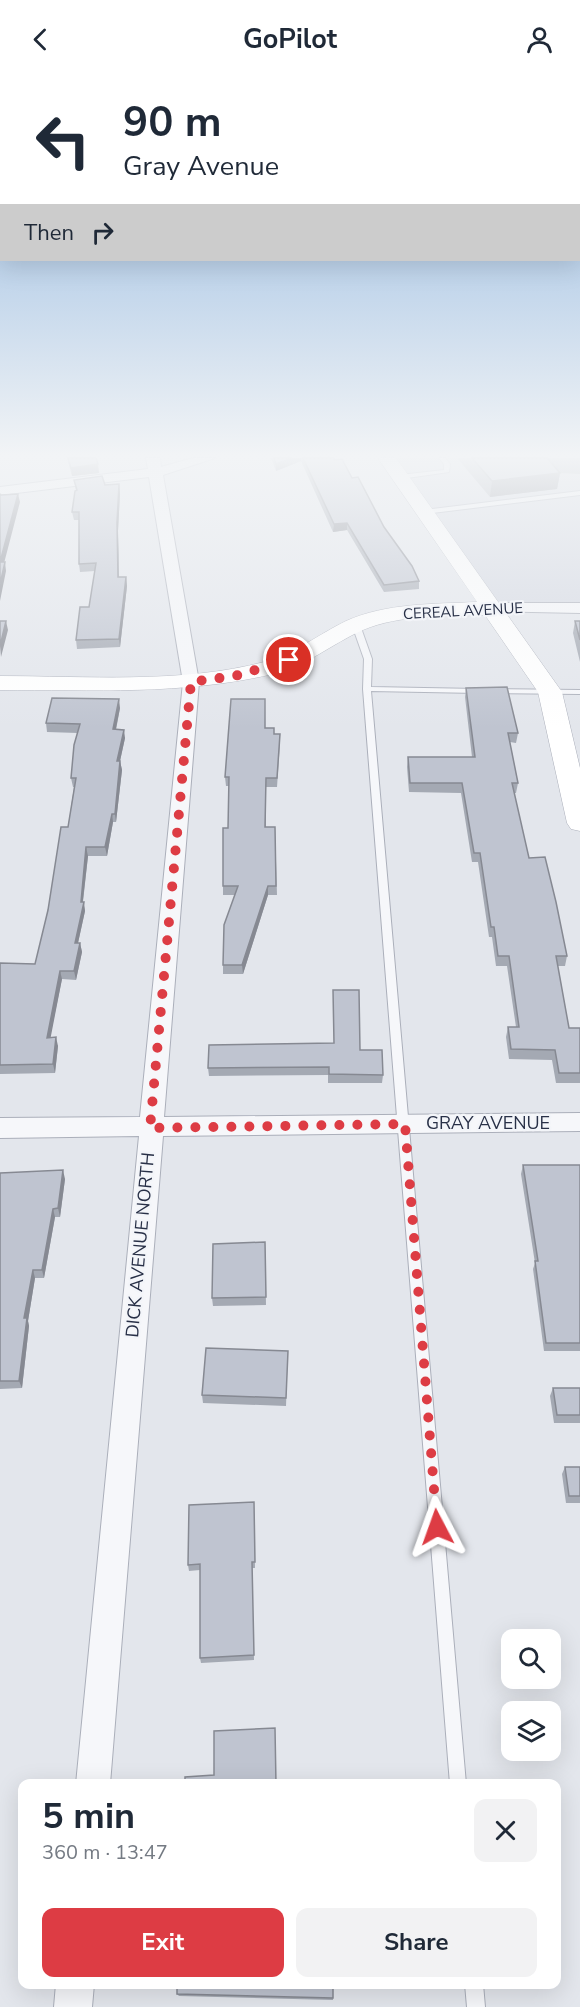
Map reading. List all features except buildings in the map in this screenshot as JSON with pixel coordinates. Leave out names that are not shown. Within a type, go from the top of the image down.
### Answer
[{"type":"main road","points":[[450,548],[550,692],[578,809]]},
{"type":"main road","name":"CEREAL AVENUE","points":[[0,683],[191,682],[235,676],[275,667],[356,625],[410,612],[492,608]]},
{"type":"street","name":"DICK AVENUE NORTH","points":[[93,1779],[191,682],[169,548]]},
{"type":"street","name":"CEREAL AVENUE","points":[[492,608],[580,608]]},
{"type":"street","name":"GRAY AVENUE","points":[[0,1128],[580,1122]]},
{"type":"street","points":[[73,2007],[75,1989]]},
{"type":"lane","points":[[356,625],[368,659],[368,689],[458,1779]]},
{"type":"lane","points":[[368,689],[580,692]]},
{"type":"lane","points":[[474,1989],[476,2007]]},
{"type":"shaded area","points":[[450,548],[580,548],[580,608],[492,608]]},
{"type":"route","points":[[289,660],[275,667],[235,676],[191,682],[150,1128],[405,1124],[437,1527]]}]
